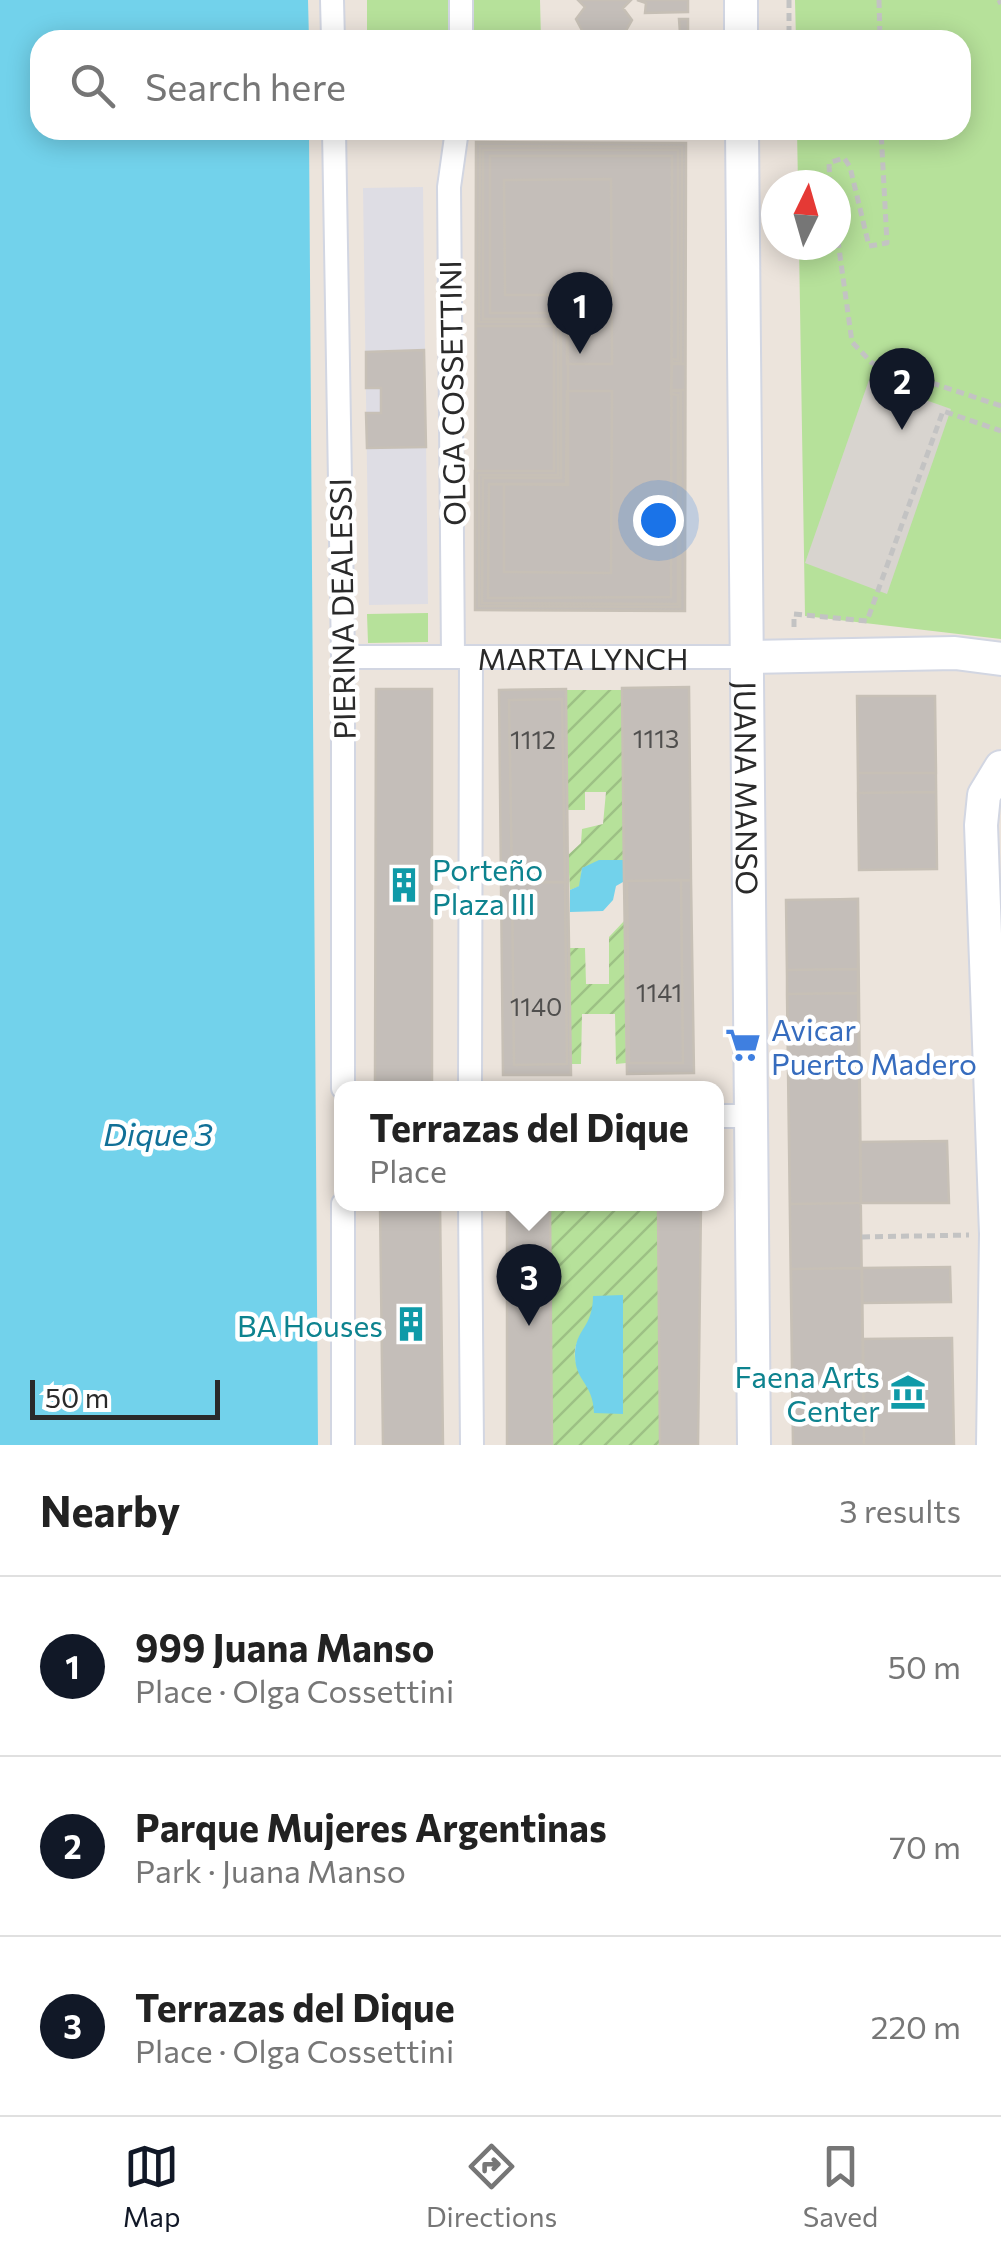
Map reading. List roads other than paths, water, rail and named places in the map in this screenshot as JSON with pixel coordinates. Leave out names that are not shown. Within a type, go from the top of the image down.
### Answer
[{"type":"street","points":[[332,0],[332,30]]},
{"type":"street","points":[[461,0],[461,30]]},
{"type":"street","points":[[741,0],[741,30]]},
{"type":"street","name":"PIERINA DEALESSI","points":[[334,140],[343,656],[343,1081]]},
{"type":"street","name":"OLGA COSSETTINI","points":[[456,140],[449,187],[470,1081]]},
{"type":"street","name":"JUANA MANSO","points":[[742,140],[754,1445]]},
{"type":"street","name":"MARTA LYNCH","points":[[343,656],[954,653],[1001,659]]},
{"type":"street","points":[[993,1445],[996,1234],[981,825],[984,795],[1001,767]]},
{"type":"street","points":[[724,1116],[751,1116]]},
{"type":"street","points":[[343,1211],[343,1445]]},
{"type":"street","points":[[470,1211],[472,1445]]},
{"type":"water","name":"Dique 3","points":[[0,0],[308,0],[309,30],[30,30],[30,140],[309,140],[318,1445],[0,1445]]},
{"type":"water","points":[[599,860],[623,860],[623,882],[616,886],[613,900],[603,911],[570,912],[570,890],[579,886],[582,868]]},
{"type":"water","points":[[623,1295],[623,1414],[594,1413],[591,1395],[576,1364],[576,1346],[590,1315],[593,1296]]},
{"type":"place","name":"999 Juana Manso","points":[[580,354]]},
{"type":"place","name":"Parque Mujeres Argentinas","points":[[902,430]]},
{"type":"place","name":"Porteño Plaza III","points":[[404,885]]},
{"type":"place","name":"Avicar Puerto Madero","points":[[743,1045]]},
{"type":"place","name":"BA Houses","points":[[411,1324]]},
{"type":"place","name":"Terrazas del Dique","points":[[529,1326]]},
{"type":"place","name":"Faena Arts Center","points":[[908,1392]]}]
